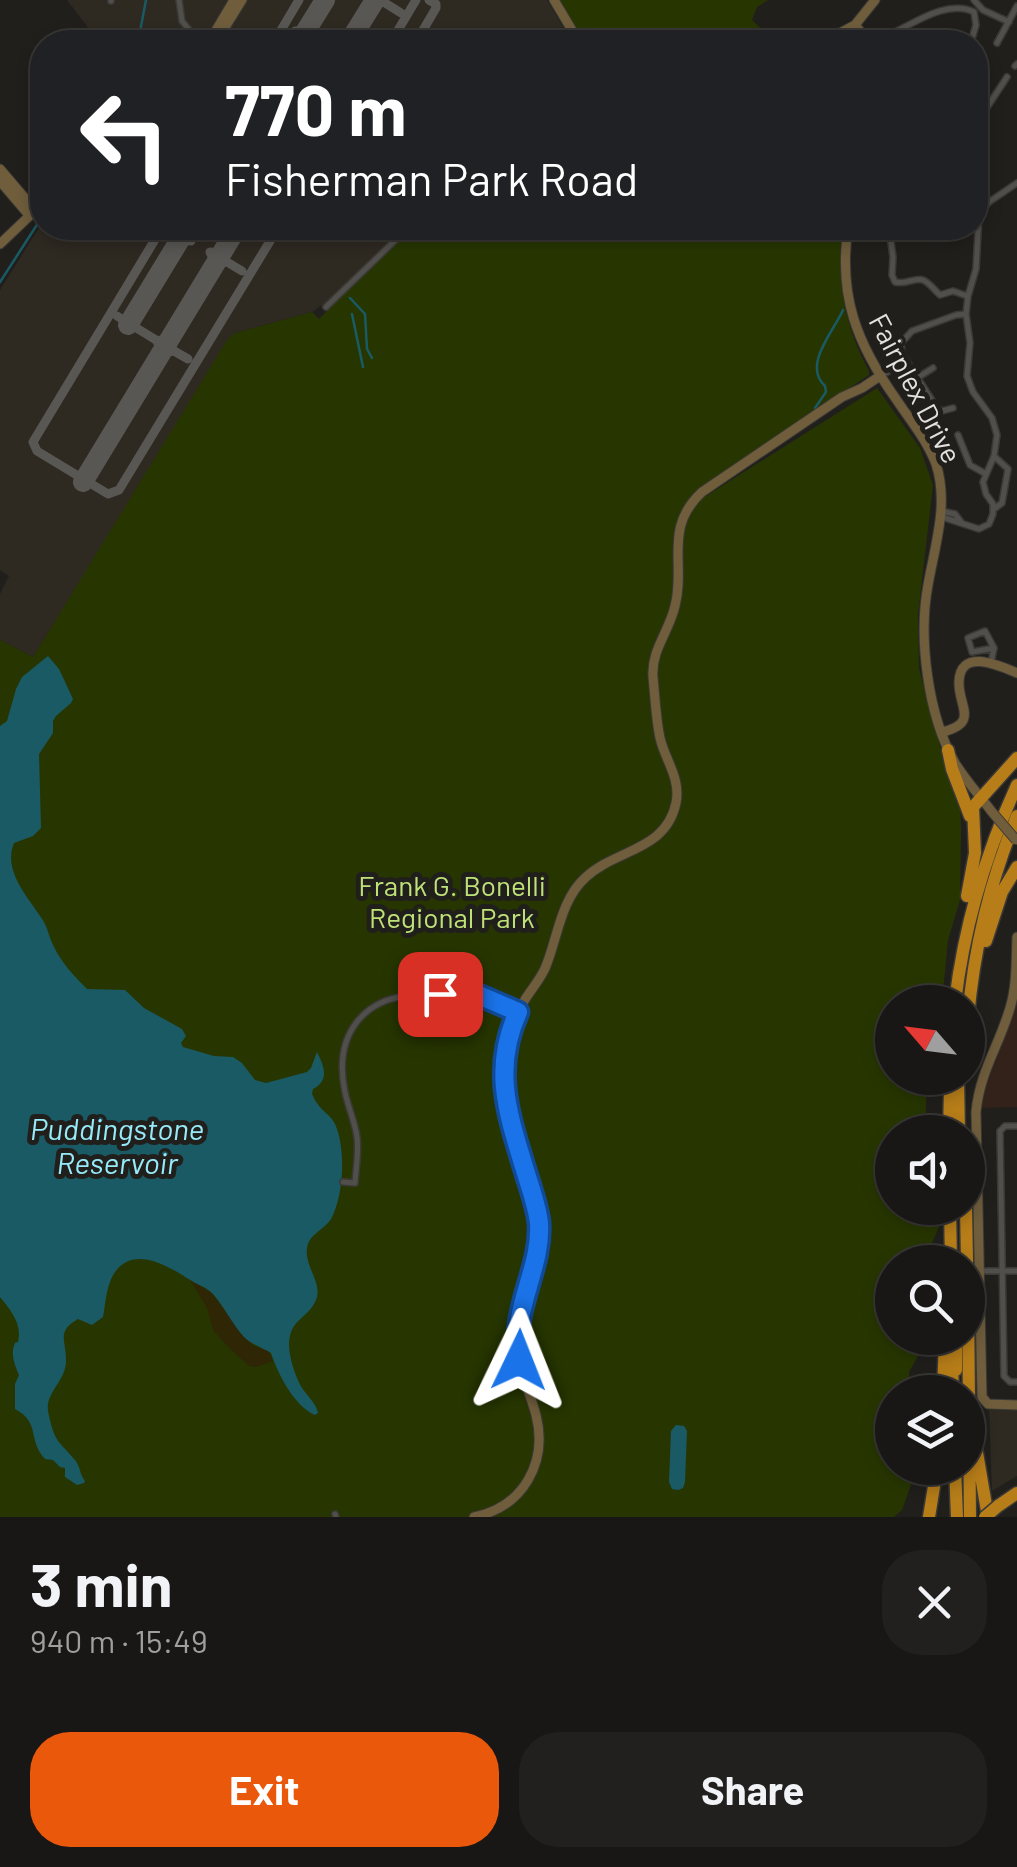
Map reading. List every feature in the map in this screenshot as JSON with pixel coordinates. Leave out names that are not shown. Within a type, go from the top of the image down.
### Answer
[{"type":"highway","points":[[948,750],[974,832]]},
{"type":"highway","points":[[961,957],[958,945],[975,861],[972,808],[1017,758]]},
{"type":"highway","points":[[960,985],[961,957],[977,889],[1017,786]]},
{"type":"highway","points":[[962,985],[981,892],[1017,795]]},
{"type":"highway","points":[[963,985],[981,909],[1017,806]]},
{"type":"highway","points":[[972,985],[988,899],[1017,816]]},
{"type":"highway","points":[[972,985],[1002,892],[1017,868]]},
{"type":"highway","points":[[929,1517],[936,1485]]},
{"type":"highway","points":[[937,1517],[938,1485]]},
{"type":"highway","points":[[960,1485],[963,1517]]},
{"type":"highway","points":[[963,1517],[965,1485]]},
{"type":"highway","points":[[982,1485],[986,1517]]},
{"type":"highway","points":[[986,1517],[1016,1495]]},
{"type":"main road","points":[[218,30],[234,0]]},
{"type":"main road","points":[[221,30],[242,0]]},
{"type":"main road","points":[[554,0],[571,30]]},
{"type":"main road","points":[[846,30],[855,25],[874,0]]},
{"type":"main road","points":[[855,25],[859,30]]},
{"type":"main road","points":[[0,169],[30,204]]},
{"type":"main road","points":[[0,181],[30,206]]},
{"type":"main road","points":[[0,244],[30,215]]},
{"type":"main road","name":"Fairplex Drive","points":[[847,240],[845,266],[850,306],[860,339],[932,454],[940,480],[941,514],[927,588],[924,632],[928,674],[942,732],[960,772],[1016,841]]},
{"type":"main road","points":[[474,1517],[504,1506],[522,1490],[535,1468],[540,1448],[536,1415],[517,1348],[539,1224],[505,1100],[502,1078],[507,1040],[518,1012],[546,969],[564,909],[574,890],[588,874],[654,840],[676,803],[674,768],[660,738],[653,667],[676,604],[680,523],[702,492],[842,397],[880,376]]},
{"type":"main road","points":[[942,732],[956,728],[964,716],[959,681],[965,667],[980,660],[1017,672]]},
{"type":"main road","points":[[964,1245],[978,1098],[984,1070],[1010,1006],[1017,937]]},
{"type":"main road","points":[[976,1355],[983,1400],[988,1404],[1017,1404]]},
{"type":"street","points":[[179,0],[182,21],[189,30]]},
{"type":"street","points":[[974,0],[979,8],[1009,22]]},
{"type":"street","points":[[998,43],[1017,6]]},
{"type":"street","points":[[899,30],[932,13],[952,8],[974,12],[974,30]]},
{"type":"street","points":[[988,107],[1008,77]]},
{"type":"street","points":[[988,203],[1017,182]]},
{"type":"street","points":[[326,307],[396,240]]},
{"type":"street","points":[[891,240],[895,282],[920,280],[940,295],[953,291],[968,296]]},
{"type":"street","points":[[941,514],[953,516],[971,528],[982,528],[991,521],[994,509],[984,488],[997,444],[995,426],[972,392],[967,376],[970,344],[966,314],[978,240]]},
{"type":"street","points":[[953,408],[936,408],[900,348],[907,334],[966,314]]},
{"type":"street","points":[[880,376],[906,362]]},
{"type":"street","points":[[916,378],[933,368]]},
{"type":"street","points":[[958,434],[970,465],[986,474]]},
{"type":"street","points":[[994,456],[1008,469],[1002,504],[994,509]]},
{"type":"street","points":[[992,663],[994,648],[985,631],[968,638],[972,652],[994,648]]},
{"type":"street","points":[[342,1182],[355,1183],[358,1156],[357,1136],[344,1092],[344,1054],[351,1029],[364,1013],[380,1002],[410,995],[471,994],[518,1012]]},
{"type":"street","points":[[1017,1126],[1002,1127],[1000,1131],[1006,1380],[1017,1382]]},
{"type":"street","points":[[985,1268],[1017,1271]]},
{"type":"shaded area","points":[[67,0],[232,0],[213,30],[90,30]]},
{"type":"shaded area","points":[[246,0],[547,0],[565,30],[228,30]]},
{"type":"shaded area","points":[[31,240],[393,240],[342,291],[312,312],[235,333],[33,657],[0,640],[0,594],[9,576],[0,570],[0,290]]},
{"type":"shaded area","points":[[1017,1002],[1017,1107],[982,1108],[988,1077]]},
{"type":"shaded area","points":[[989,1410],[1017,1410],[1017,1476],[992,1491]]},
{"type":"green space","points":[[560,0],[768,0],[757,7],[752,20],[762,30],[578,30]]},
{"type":"green space","name":"Frank G. Bonelli Regional Park","points":[[398,240],[841,240],[844,301],[869,375],[702,486],[706,496],[877,388],[920,448],[933,485],[918,615],[919,668],[960,805],[960,900],[948,940],[944,985],[875,985],[875,1095],[926,1095],[926,1115],[875,1115],[875,1225],[940,1225],[931,1245],[875,1245],[875,1355],[918,1355],[909,1375],[875,1375],[875,1485],[911,1485],[902,1510],[894,1517],[0,1517],[0,640],[33,657],[227,340],[235,333],[312,312],[319,319]]},
{"type":"sand","points":[[190,1280],[212,1293],[241,1333],[254,1346],[269,1351],[273,1361],[249,1366],[227,1346],[213,1330],[207,1308]]},
{"type":"water","name":"Puddingstone Reservoir","points":[[48,656],[73,699],[56,716],[53,733],[39,754],[41,828],[33,836],[14,843],[11,854],[15,875],[44,922],[56,951],[87,989],[125,990],[144,1008],[182,1029],[186,1036],[183,1047],[233,1057],[255,1080],[266,1083],[307,1072],[317,1052],[324,1077],[312,1094],[335,1124],[342,1158],[335,1209],[307,1248],[318,1294],[293,1329],[289,1344],[297,1378],[318,1413],[307,1411],[300,1404],[282,1379],[271,1353],[244,1337],[210,1291],[164,1265],[133,1260],[123,1264],[112,1277],[103,1317],[92,1325],[78,1319],[64,1336],[65,1367],[48,1408],[54,1434],[77,1463],[85,1481],[77,1485],[65,1477],[65,1468],[45,1459],[28,1420],[15,1409],[19,1375],[13,1353],[19,1329],[0,1297],[0,726],[7,721],[22,677]]},
{"type":"water","points":[[676,1425],[687,1431],[685,1482],[678,1490],[672,1489],[669,1482],[671,1431]]},
{"type":"waterway","points":[[140,30],[146,0]]},
{"type":"waterway","points":[[0,282],[30,236]]},
{"type":"waterway","points":[[350,298],[365,314],[367,349],[372,358]]},
{"type":"waterway","points":[[815,408],[826,392],[819,378],[818,358],[843,310]]},
{"type":"waterway","points":[[352,314],[363,367]]},
{"type":"taxiway","points":[[281,30],[299,0]]},
{"type":"taxiway","points":[[398,30],[416,0]]},
{"type":"taxiway","points":[[423,30],[436,8],[429,0]]},
{"type":"taxiway","points":[[385,3],[401,13]]},
{"type":"taxiway","points":[[303,30],[308,30]]},
{"type":"taxiway","points":[[155,240],[33,442],[37,451],[108,494],[119,490],[271,240]]},
{"type":"taxiway","points":[[176,245],[185,240]]},
{"type":"taxiway","points":[[185,240],[190,240]]},
{"type":"taxiway","points":[[224,248],[227,262],[212,268],[210,252],[218,253],[224,248]]},
{"type":"taxiway","points":[[227,262],[242,271]]},
{"type":"taxiway","points":[[117,316],[156,340]]},
{"type":"taxiway","points":[[170,337],[174,351],[161,353],[156,340],[170,337]]},
{"type":"taxiway","points":[[174,351],[188,359]]},
{"type":"runway","points":[[306,30],[325,0]]},
{"type":"runway","points":[[356,30],[375,0]]},
{"type":"runway","points":[[128,325],[180,240]]},
{"type":"runway","points":[[83,482],[230,240]]},
{"type":"route","points":[[440,994],[481,996],[518,1012],[507,1040],[502,1078],[539,1224],[535,1258],[520,1314],[519,1360]]}]
